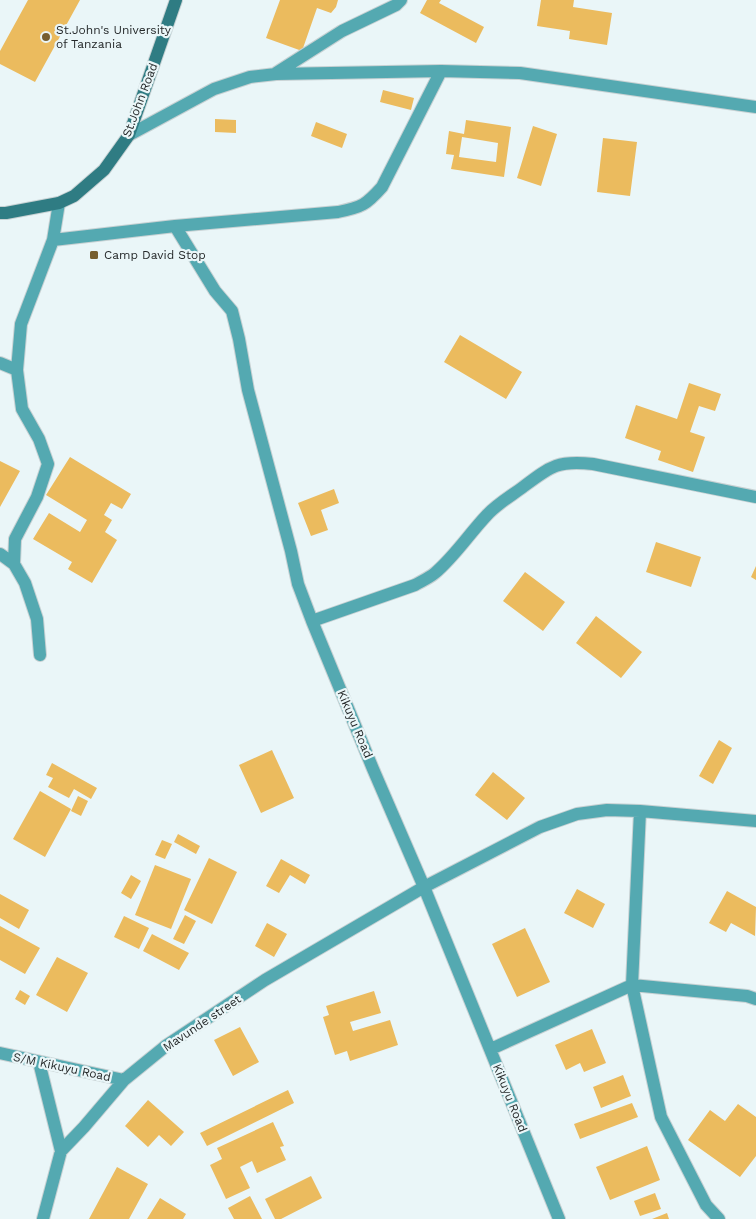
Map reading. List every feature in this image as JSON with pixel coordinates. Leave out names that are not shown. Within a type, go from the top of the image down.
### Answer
[{"type":"street","name":"St.John Road","points":[[0,212],[6,213],[59,203],[74,196],[104,170],[129,135],[176,0]]},
{"type":"street","points":[[276,74],[342,31],[396,5],[401,0]]},
{"type":"street","points":[[129,135],[214,89],[250,78],[276,74],[441,71],[520,73],[756,107]]},
{"type":"street","points":[[53,240],[174,226],[338,212],[357,208],[370,200],[382,187],[441,71]]},
{"type":"street","points":[[14,564],[15,539],[37,497],[48,464],[39,439],[22,409],[17,370],[22,324],[53,240],[59,203]]},
{"type":"street","name":"Kikuyu Road","points":[[174,226],[215,291],[232,311],[248,390],[298,584],[373,769],[491,1049],[559,1219]]},
{"type":"street","points":[[0,363],[17,370]]},
{"type":"street","points":[[312,621],[427,579],[445,563],[496,507],[545,471],[564,463],[594,464],[756,497]]},
{"type":"street","points":[[0,554],[14,564],[25,583],[37,619],[40,655]]},
{"type":"street","name":"Mavunde street","points":[[43,1219],[62,1151],[124,1080],[167,1045],[265,980],[424,887],[540,827],[577,814],[607,810],[640,811],[756,821]]},
{"type":"street","points":[[640,811],[632,985],[661,1117],[706,1205],[719,1219]]},
{"type":"street","points":[[491,1049],[632,985],[747,996],[756,999]]},
{"type":"street","name":"S/M Kikuyu Road","points":[[0,1053],[124,1080]]},
{"type":"street","points":[[39,1062],[62,1151]]},
{"type":"building","points":[[28,0],[80,0],[35,82],[0,64],[0,51]]},
{"type":"building","points":[[280,0],[338,0],[336,7],[331,13],[317,8],[302,51],[266,38]]},
{"type":"building","points":[[427,0],[441,0],[439,3],[484,27],[476,43],[420,13]]},
{"type":"building","points":[[541,0],[574,0],[573,7],[612,13],[607,45],[569,39],[570,31],[537,26]]},
{"type":"building","points":[[383,90],[414,98],[411,110],[380,102]]},
{"type":"building","points":[[215,119],[236,120],[236,133],[215,132]]},
{"type":"building","points":[[466,120],[511,127],[504,177],[451,169],[454,155],[446,154],[449,131],[464,134]],"holes":[[[462,137],[498,143],[496,162],[459,157]]]},
{"type":"building","points":[[316,122],[347,134],[342,148],[311,136]]},
{"type":"building","points":[[533,126],[557,134],[541,186],[517,178]]},
{"type":"building","points":[[603,138],[637,142],[630,196],[597,192]]},
{"type":"building","points":[[460,335],[522,372],[506,399],[444,362]]},
{"type":"building","points":[[689,383],[721,394],[715,411],[699,406],[690,432],[705,437],[693,472],[658,460],[661,451],[625,438],[636,405],[677,419]]},
{"type":"building","points":[[70,457],[131,494],[122,509],[111,503],[104,515],[112,520],[105,532],[117,540],[92,583],[68,569],[72,562],[33,539],[49,513],[80,532],[87,520],[46,495]]},
{"type":"building","points":[[0,461],[20,471],[0,507]]},
{"type":"building","points":[[334,489],[339,503],[321,510],[328,530],[311,536],[298,503]]},
{"type":"building","points":[[656,542],[701,557],[691,587],[646,572]]},
{"type":"building","points":[[756,566],[756,580],[751,577]]},
{"type":"building","points":[[525,572],[565,602],[543,631],[503,601]]},
{"type":"building","points":[[596,616],[642,652],[621,678],[576,643]]},
{"type":"building","points":[[719,740],[732,748],[713,784],[699,776]]},
{"type":"building","points":[[272,750],[294,798],[261,813],[239,765]]},
{"type":"building","points":[[52,763],[97,788],[91,799],[74,789],[69,798],[48,787],[53,778],[46,775]]},
{"type":"building","points":[[493,772],[525,798],[507,820],[475,795]]},
{"type":"building","points":[[40,791],[71,809],[45,857],[13,839]]},
{"type":"building","points":[[78,796],[88,801],[81,816],[71,811]]},
{"type":"building","points":[[178,834],[200,846],[196,854],[174,842]]},
{"type":"building","points":[[162,840],[172,844],[165,859],[155,855]]},
{"type":"building","points":[[209,858],[237,872],[212,924],[184,910]]},
{"type":"building","points":[[281,859],[310,875],[305,884],[290,875],[279,893],[266,886]]},
{"type":"building","points":[[155,865],[191,879],[171,929],[135,915]]},
{"type":"building","points":[[131,875],[141,881],[131,899],[121,893]]},
{"type":"building","points":[[577,889],[605,904],[593,928],[564,913]]},
{"type":"building","points":[[727,891],[756,907],[755,936],[731,923],[726,932],[709,923]]},
{"type":"building","points":[[0,894],[29,910],[19,929],[0,918]]},
{"type":"building","points":[[185,915],[196,921],[184,944],[173,939]]},
{"type":"building","points":[[124,916],[149,928],[139,949],[114,937]]},
{"type":"building","points":[[267,923],[287,934],[274,957],[255,946]]},
{"type":"building","points":[[0,926],[40,948],[25,974],[0,960]]},
{"type":"building","points":[[525,928],[550,982],[517,997],[492,944]]},
{"type":"building","points":[[152,934],[189,953],[179,970],[143,951]]},
{"type":"building","points":[[57,957],[88,973],[67,1012],[36,995]]},
{"type":"building","points":[[20,990],[30,996],[25,1005],[15,999]]},
{"type":"building","points":[[374,991],[381,1013],[350,1022],[353,1031],[390,1020],[398,1045],[350,1061],[347,1051],[335,1055],[323,1017],[329,1015],[326,1006]]},
{"type":"building","points":[[240,1027],[259,1062],[233,1076],[214,1040]]},
{"type":"building","points":[[592,1029],[606,1063],[584,1072],[580,1063],[566,1070],[555,1045]]},
{"type":"building","points":[[623,1075],[631,1096],[601,1108],[593,1087]]},
{"type":"building","points":[[288,1090],[294,1103],[207,1146],[200,1133]]},
{"type":"building","points":[[148,1100],[184,1132],[171,1146],[159,1135],[148,1147],[125,1126]]},
{"type":"building","points":[[632,1103],[638,1117],[580,1139],[574,1124]]},
{"type":"building","points":[[738,1104],[756,1117],[756,1156],[740,1177],[688,1140],[710,1110],[725,1121]]},
{"type":"building","points":[[273,1122],[284,1146],[280,1147],[286,1160],[257,1173],[252,1161],[240,1167],[250,1188],[226,1199],[210,1165],[222,1159],[217,1148]]},
{"type":"building","points":[[647,1146],[660,1180],[610,1200],[596,1167]]},
{"type":"building","points":[[117,1167],[148,1184],[129,1219],[89,1219]]},
{"type":"building","points":[[311,1176],[322,1198],[281,1219],[275,1219],[265,1199]]},
{"type":"building","points":[[655,1193],[661,1209],[640,1216],[634,1201]]},
{"type":"building","points":[[250,1196],[262,1219],[234,1219],[228,1208]]},
{"type":"building","points":[[160,1198],[186,1214],[183,1219],[147,1219]]},
{"type":"building","points":[[667,1213],[669,1219],[652,1219]]},
{"type":"place","name":"St.John's University of Tanzania","points":[[46,37]]},
{"type":"place","name":"Camp David Stop","points":[[94,255]]}]
